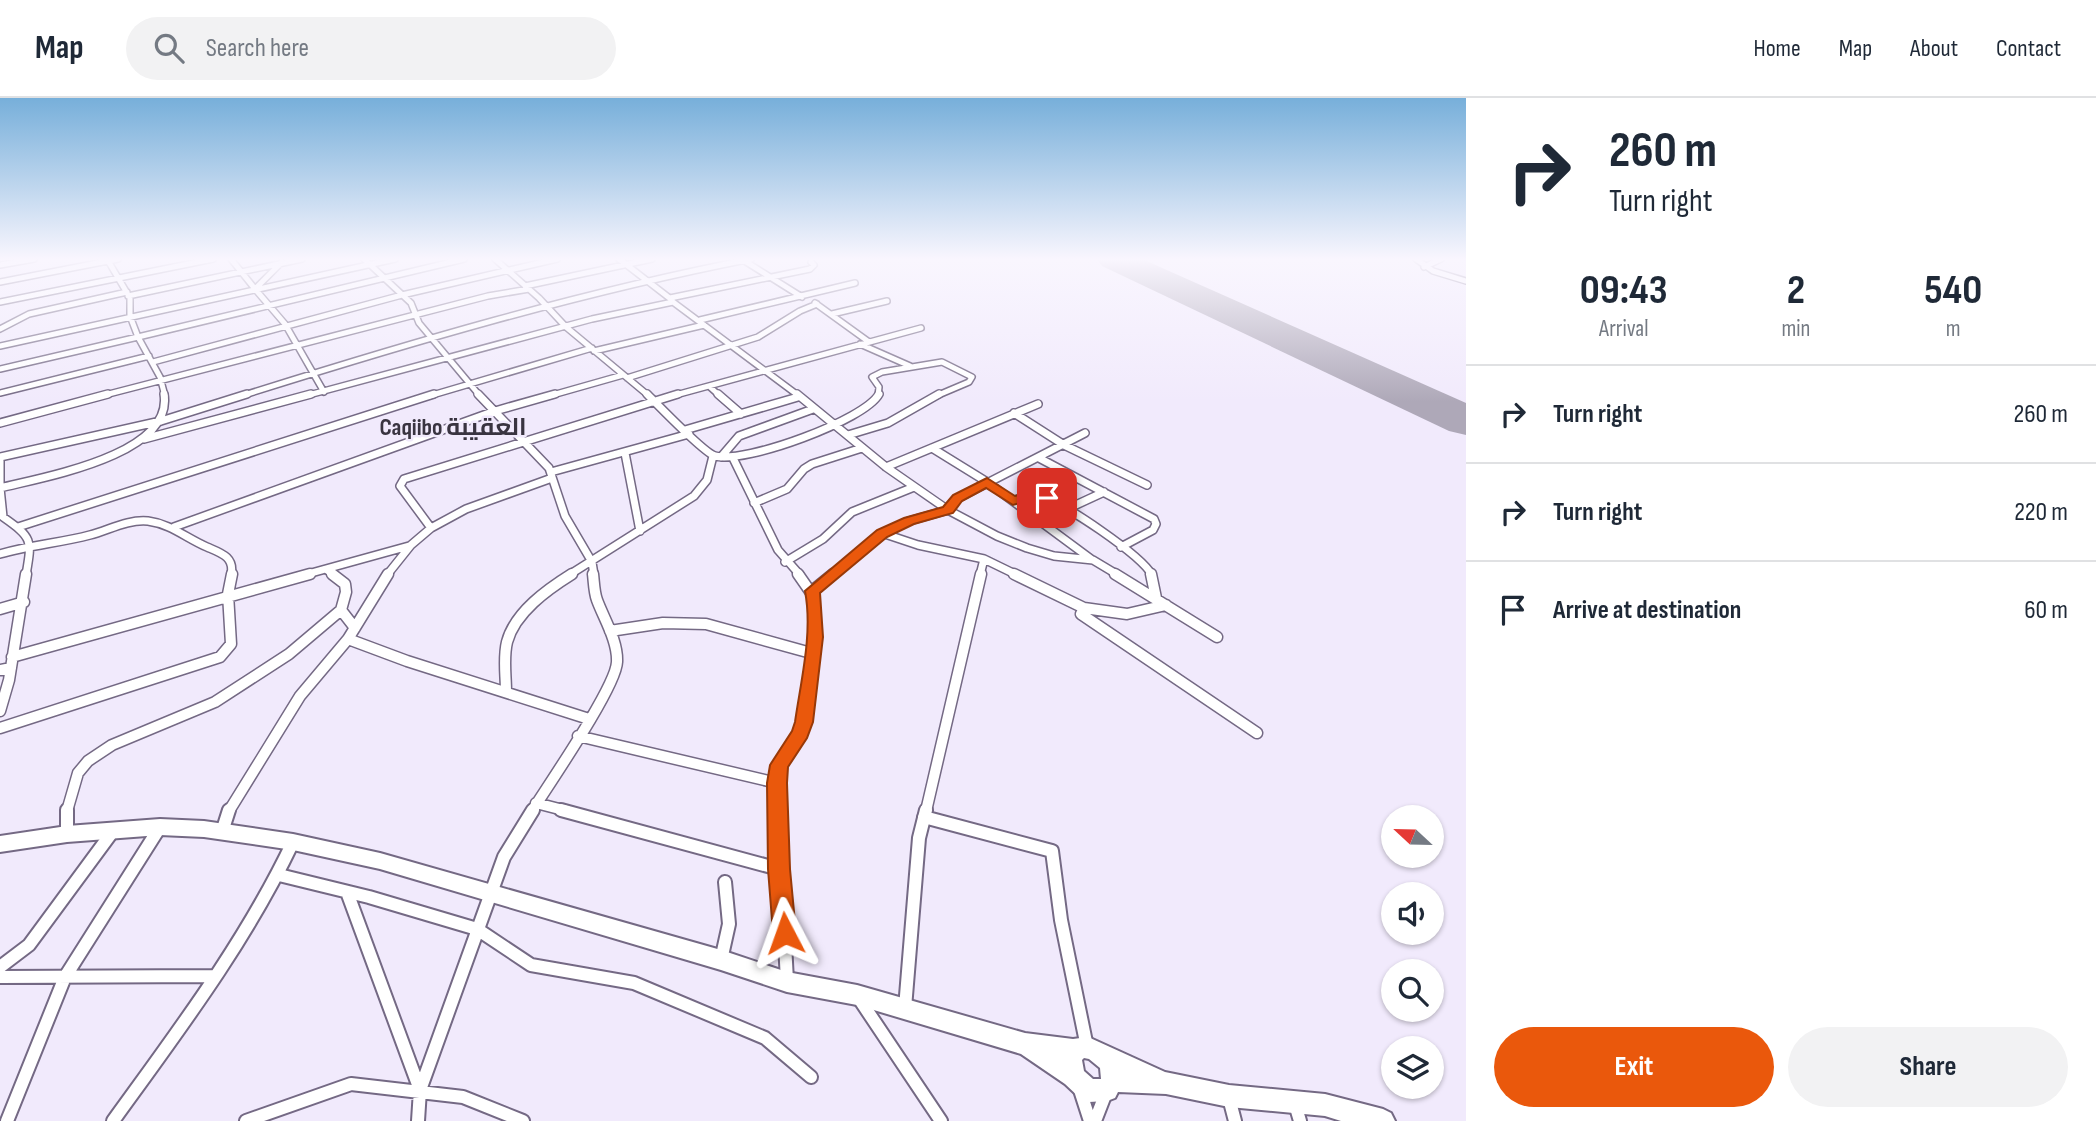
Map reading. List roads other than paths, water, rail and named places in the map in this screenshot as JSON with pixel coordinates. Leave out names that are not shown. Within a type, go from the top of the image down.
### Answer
[{"type":"highway","points":[[0,844],[114,829],[160,827],[293,842],[380,861],[721,960],[787,982],[857,995],[1025,1044],[1087,1050],[1166,1083],[1298,1112],[1325,1105],[1383,1121]]},
{"type":"highway","points":[[1025,1044],[1096,1093],[1110,1085],[1166,1083]]},
{"type":"highway","points":[[1075,1079],[1070,1062],[1087,1050]]},
{"type":"highway","points":[[1087,1050],[1111,1066],[1110,1085]]},
{"type":"street","points":[[0,330],[26,315],[75,307]]},
{"type":"street","points":[[129,307],[138,337],[162,382],[164,409],[161,421],[144,439]]},
{"type":"street","points":[[0,346],[173,307]]},
{"type":"street","points":[[0,369],[261,307]]},
{"type":"street","points":[[274,307],[299,344],[324,392]]},
{"type":"street","points":[[0,393],[151,359],[356,307]]},
{"type":"street","points":[[413,307],[429,337],[521,441],[545,463],[552,475],[565,516],[592,562],[596,597],[616,653],[614,673],[589,719],[504,857],[420,1090],[418,1121]]},
{"type":"street","points":[[0,423],[448,307]]},
{"type":"street","points":[[544,307],[429,337],[161,421],[0,459],[0,488],[109,456],[144,439],[645,307]]},
{"type":"street","points":[[548,307],[566,327],[717,457],[733,458],[773,449],[854,417],[879,395],[879,387],[872,377],[875,374],[947,363],[972,379],[888,423],[848,435]]},
{"type":"street","points":[[680,307],[767,370],[886,467],[948,510],[997,536],[1027,548],[1054,556],[1093,560]]},
{"type":"street","points":[[18,527],[470,383],[765,307]]},
{"type":"street","points":[[0,554],[31,545],[90,536],[139,521],[174,527],[495,411],[735,346],[771,331],[810,307]]},
{"type":"street","points":[[821,307],[869,342]]},
{"type":"street","points":[[832,314],[863,307]]},
{"type":"street","points":[[431,528],[415,503],[404,493],[400,482],[423,472],[653,401],[921,328]]},
{"type":"street","points":[[860,344],[912,367]]},
{"type":"street","points":[[710,387],[741,414]]},
{"type":"street","points":[[222,832],[230,808],[300,696],[348,639],[391,569],[411,545],[431,528],[466,509],[552,475],[797,397]]},
{"type":"street","points":[[886,467],[1038,404]]},
{"type":"street","points":[[506,692],[507,645],[510,634],[520,619],[547,592],[698,491],[707,480],[717,457],[739,436],[813,409]]},
{"type":"street","points":[[1014,413],[1064,445],[1147,485]]},
{"type":"street","points":[[812,591],[882,534],[909,521],[948,510],[958,498],[1086,433]]},
{"type":"street","points":[[754,503],[787,489],[804,469],[813,464],[862,448]]},
{"type":"street","points":[[932,448],[987,482],[1093,560],[1217,637]]},
{"type":"street","points":[[625,453],[640,531]]},
{"type":"street","points":[[733,458],[786,562],[812,591],[815,604],[815,637],[804,722],[801,733],[779,765],[777,783],[779,869],[787,982]]},
{"type":"street","points":[[1039,458],[1154,519],[1156,524],[1153,530],[1121,547]]},
{"type":"street","points":[[786,562],[823,539],[852,512],[914,487]]},
{"type":"street","points":[[0,488],[3,517],[26,533],[31,545],[12,657],[5,669],[0,711]]},
{"type":"street","points":[[1065,510],[1104,492]]},
{"type":"street","points":[[1013,501],[1025,496],[1041,496],[1121,547],[1149,570],[1154,581],[1156,598]]},
{"type":"street","points":[[0,728],[129,689],[220,657],[231,644],[228,594],[233,567],[227,556],[187,538],[174,527]]},
{"type":"street","points":[[882,534],[918,545],[984,559],[1084,608],[1127,614],[1167,605]]},
{"type":"street","points":[[12,657],[228,594],[327,570],[411,545]]},
{"type":"street","points":[[905,1010],[919,838],[984,559]]},
{"type":"street","points":[[67,834],[67,804],[78,773],[88,761],[112,745],[189,714],[225,696],[289,654],[341,610],[345,601],[345,584],[327,570]]},
{"type":"street","points":[[0,609],[23,602]]},
{"type":"street","points":[[1084,608],[1081,614],[1085,618],[1257,733]]},
{"type":"street","points":[[341,610],[355,628]]},
{"type":"street","points":[[610,631],[663,623],[706,624],[811,653]]},
{"type":"street","points":[[348,639],[393,659],[589,719]]},
{"type":"street","points":[[578,736],[777,783]]},
{"type":"street","points":[[537,803],[779,869]]},
{"type":"street","points":[[924,817],[1052,851],[1061,920],[1087,1050]]},
{"type":"street","points":[[6,1121],[65,977],[160,827]]},
{"type":"street","points":[[0,967],[29,945],[114,829]]},
{"type":"street","points":[[113,1121],[215,976],[279,875],[293,842]]},
{"type":"street","points":[[279,875],[477,929],[531,965],[634,984],[695,1007],[765,1038],[811,1077]]},
{"type":"street","points":[[721,960],[729,924],[725,882]]},
{"type":"street","points":[[347,892],[420,1090]]},
{"type":"street","points":[[0,977],[215,976]]},
{"type":"street","points":[[857,995],[941,1121]]},
{"type":"street","points":[[1075,1079],[1093,1121]]},
{"type":"street","points":[[246,1121],[351,1084],[420,1090],[478,1101],[523,1121]]},
{"type":"street","points":[[1093,1121],[1110,1085]]},
{"type":"street","points":[[1229,1096],[1236,1121]]},
{"type":"district","name":"Caqiibo العقيبة","points":[[453,427]]}]
